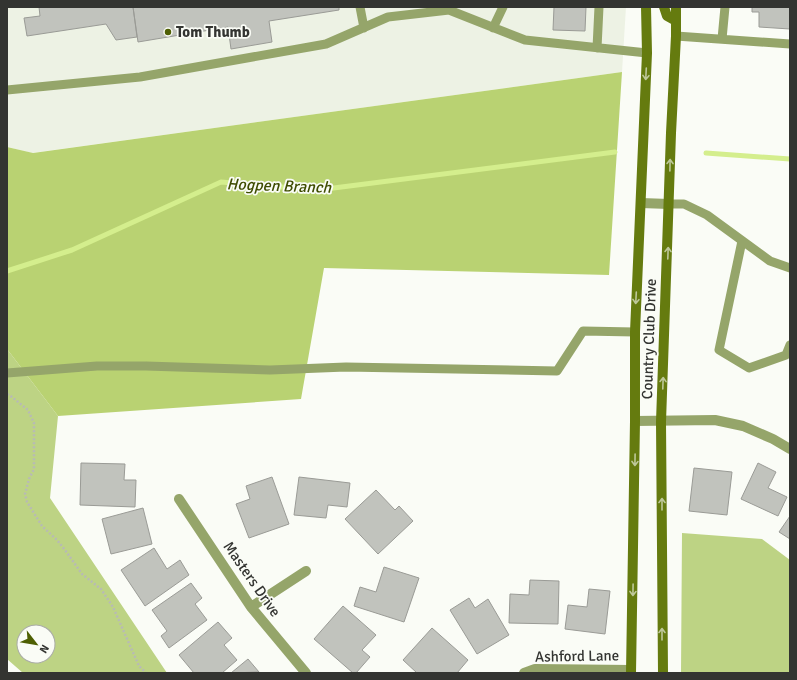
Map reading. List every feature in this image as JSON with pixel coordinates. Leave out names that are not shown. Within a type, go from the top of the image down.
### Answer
[{"type":"main road","name":"Country Club Drive","points":[[631,672],[635,332],[647,53],[646,7]]},
{"type":"main road","points":[[664,7],[667,16],[676,21]]},
{"type":"main road","name":"Country Club Drive","points":[[663,673],[661,422],[676,7]]},
{"type":"street","points":[[640,204],[670,204]]},
{"type":"street","points":[[635,421],[661,422],[715,420],[743,426],[773,439],[790,449]]},
{"type":"street","name":"Masters Drive","points":[[179,499],[251,607],[306,673]]},
{"type":"street","points":[[251,607],[306,571]]},
{"type":"street","name":"Ashford Lane","points":[[524,673],[535,669],[631,672]]},
{"type":"lane","points":[[360,7],[364,28]]},
{"type":"lane","points":[[493,28],[503,7]]},
{"type":"lane","points":[[597,48],[599,7]]},
{"type":"lane","points":[[722,39],[725,7]]},
{"type":"lane","points":[[7,90],[140,77],[326,44],[388,17],[449,10],[525,40],[647,53]]},
{"type":"lane","points":[[676,36],[790,44]]},
{"type":"lane","points":[[670,204],[684,204],[707,215],[770,261],[790,268]]},
{"type":"lane","points":[[742,241],[718,350],[748,368],[786,355],[790,345]]},
{"type":"lane","points":[[7,373],[97,366],[270,370],[346,367],[557,371],[583,331],[635,332]]},
{"type":"path","points":[[7,394],[28,410],[34,423],[34,469],[29,479],[25,494],[27,502],[42,526],[57,540],[82,574],[101,590],[109,601],[139,666],[146,673]]},
{"type":"shaded area","points":[[7,7],[626,7],[622,72],[32,153],[7,147]]},
{"type":"green space","points":[[622,72],[609,275],[324,268],[301,399],[58,416],[7,349],[7,147],[33,153]]},
{"type":"green space","points":[[7,349],[58,416],[50,498],[167,673],[23,673],[7,659]]},
{"type":"green space","points":[[682,533],[762,539],[790,560],[790,673],[681,673]]},
{"type":"building","points":[[39,7],[133,7],[137,37],[116,40],[106,24],[27,36],[24,18],[40,16]]},
{"type":"building","name":"Tom Thumb","points":[[133,7],[339,7],[339,10],[269,21],[272,42],[231,49],[228,27],[138,42]]},
{"type":"building","points":[[554,7],[586,7],[585,31],[553,30]]},
{"type":"building","points":[[752,7],[790,7],[790,29],[759,27],[759,12],[752,12]]},
{"type":"building","points":[[81,463],[125,464],[124,480],[136,480],[135,507],[80,505]]},
{"type":"building","points":[[758,463],[776,472],[768,488],[787,497],[778,516],[741,499]]},
{"type":"building","points":[[694,468],[732,472],[727,515],[689,511]]},
{"type":"building","points":[[272,477],[289,524],[249,538],[236,504],[250,499],[246,486]]},
{"type":"building","points":[[299,477],[350,483],[347,507],[328,505],[326,518],[294,515]]},
{"type":"building","points":[[376,490],[395,510],[399,506],[413,521],[378,554],[345,519]]},
{"type":"building","points":[[143,508],[152,544],[111,554],[102,519]]},
{"type":"building","points":[[790,516],[790,539],[779,532]]},
{"type":"building","points":[[154,548],[167,569],[180,560],[189,575],[145,606],[121,570]]},
{"type":"building","points":[[384,567],[419,578],[404,622],[354,606],[360,587],[376,592]]},
{"type":"building","points":[[530,580],[559,581],[558,624],[509,623],[510,594],[529,595]]},
{"type":"building","points":[[191,583],[202,598],[195,604],[207,620],[169,648],[161,636],[167,631],[152,610]]},
{"type":"building","points":[[589,589],[610,591],[605,634],[565,629],[568,605],[587,607]]},
{"type":"building","points":[[469,598],[475,608],[488,599],[509,635],[477,654],[450,610]]},
{"type":"building","points":[[343,606],[376,635],[362,650],[370,657],[356,673],[353,673],[314,639]]},
{"type":"building","points":[[218,622],[232,638],[224,645],[237,660],[222,673],[194,673],[179,655]]},
{"type":"building","points":[[432,628],[468,660],[457,673],[417,673],[403,660]]},
{"type":"building","points":[[248,659],[259,672],[231,673]]},
{"type":"waterway","name":"Hogpen Branch","points":[[7,271],[72,250],[221,182],[318,190],[615,152]]},
{"type":"waterway","name":"Hogpen Branch","points":[[706,153],[790,159]]},
{"type":"place","name":"Tom Thumb","points":[[168,32]]}]
